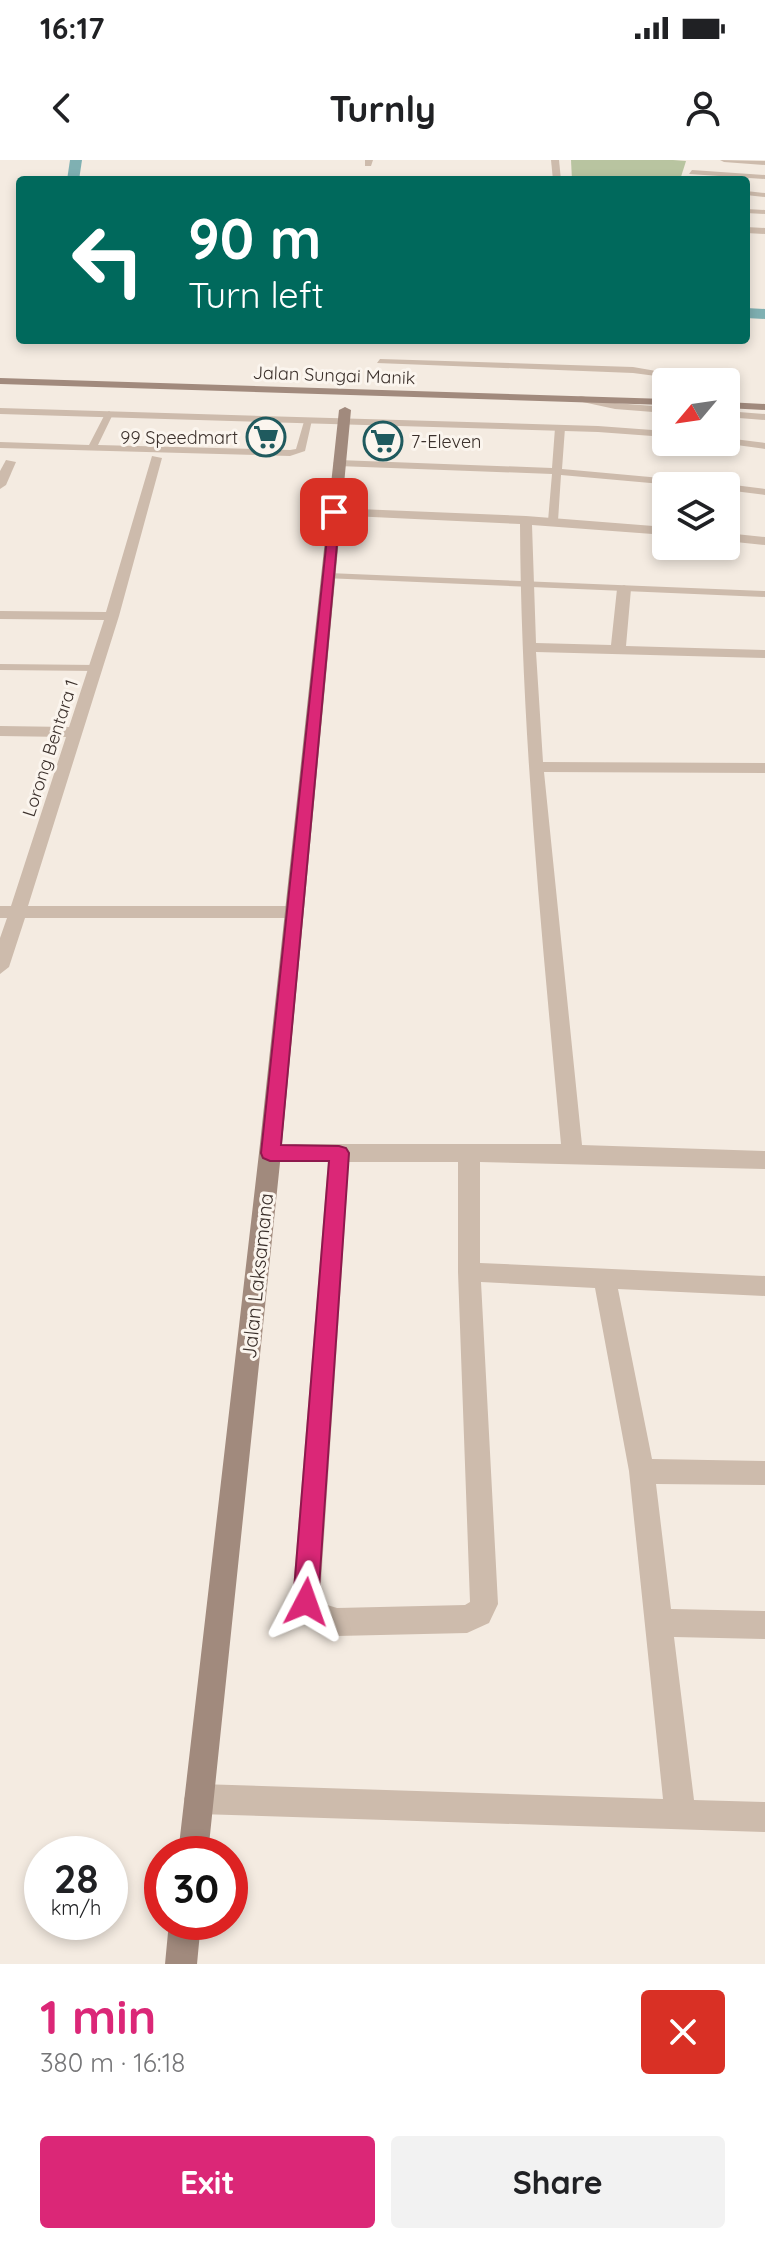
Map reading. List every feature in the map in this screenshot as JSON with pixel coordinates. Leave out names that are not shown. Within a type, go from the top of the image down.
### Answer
[{"type":"main road","name":"Jalan Sungai Manik","points":[[0,372],[342,384],[652,390]]},
{"type":"main road","name":"Jalan Sungai Manik","points":[[0,381],[652,401]]},
{"type":"main road","points":[[300,391],[344,416],[391,395]]},
{"type":"main road","points":[[740,406],[765,407]]},
{"type":"main road","name":"Jalan Laksamana","points":[[195,1836],[270,1153],[344,416]]},
{"type":"main road","points":[[181,1964],[183,1940]]},
{"type":"street","points":[[691,176],[695,160]]},
{"type":"street","points":[[724,160],[765,163]]},
{"type":"street","points":[[0,411],[308,420],[344,416],[652,433]]},
{"type":"street","points":[[740,443],[765,446]]},
{"type":"street","name":"Lorong Bentara 1","points":[[0,967],[9,912],[76,732],[156,458]]},
{"type":"street","points":[[0,485],[10,462]]},
{"type":"street","points":[[334,512],[553,521],[652,530]]},
{"type":"street","points":[[526,520],[527,647],[535,767],[572,1153]]},
{"type":"street","points":[[740,538],[765,541]]},
{"type":"street","points":[[618,650],[624,589]]},
{"type":"street","points":[[0,615],[112,616]]},
{"type":"street","points":[[527,647],[765,654]]},
{"type":"street","points":[[0,731],[76,732]]},
{"type":"street","points":[[535,767],[765,768]]},
{"type":"street","points":[[9,912],[294,912]]},
{"type":"street","points":[[270,1153],[572,1153],[765,1160]]},
{"type":"street","points":[[339,1153],[306,1602],[315,1614],[337,1622],[467,1619],[479,1613],[484,1604],[469,1272],[469,1153]]},
{"type":"street","points":[[469,1272],[765,1286]]},
{"type":"street","points":[[605,1280],[642,1471],[680,1813]]},
{"type":"street","points":[[642,1471],[765,1473]]},
{"type":"street","points":[[659,1623],[765,1625]]},
{"type":"street","points":[[199,1799],[765,1817]]},
{"type":"lane","points":[[380,361],[652,373]]},
{"type":"lane","points":[[579,398],[615,406],[652,409]]},
{"type":"lane","points":[[92,447],[109,414]]},
{"type":"lane","points":[[740,415],[765,417]]},
{"type":"lane","points":[[0,445],[296,453],[300,451],[308,420]]},
{"type":"lane","points":[[553,521],[560,428]]},
{"type":"lane","points":[[338,463],[556,471],[652,480]]},
{"type":"lane","points":[[740,489],[765,492]]},
{"type":"lane","points":[[328,576],[765,594]]},
{"type":"lane","points":[[0,667],[96,668]]},
{"type":"green space","points":[[571,160],[686,161],[681,176],[572,176]]},
{"type":"waterway","points":[[74,176],[76,160]]},
{"type":"waterway","points":[[750,313],[765,314]]},
{"type":"place","name":"99 Speedmart","points":[[266,437]]},
{"type":"place","name":"7-Eleven","points":[[383,441]]},
{"type":"route","points":[[306,1602],[339,1153],[270,1153],[334,512]]}]
